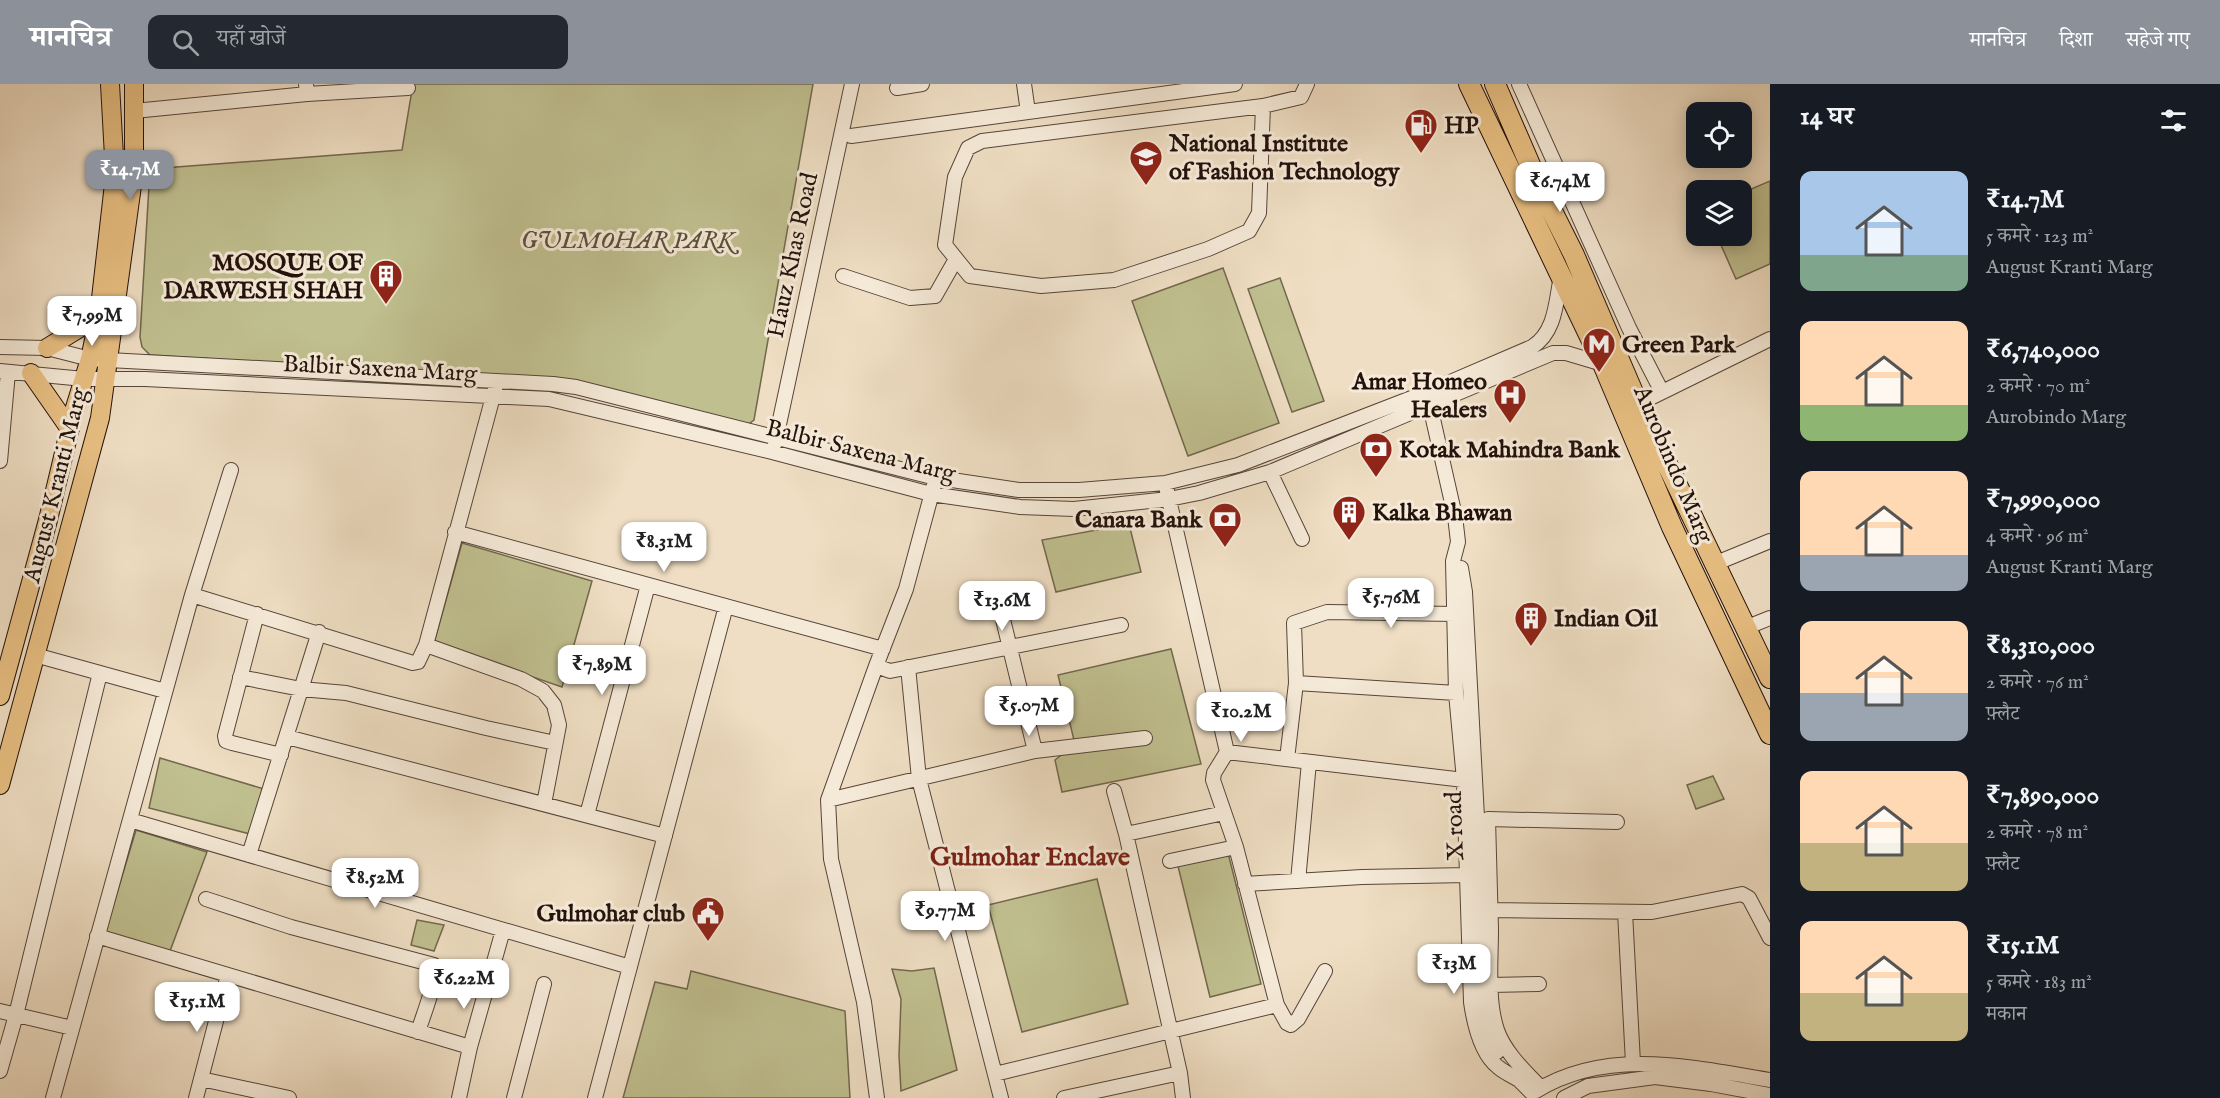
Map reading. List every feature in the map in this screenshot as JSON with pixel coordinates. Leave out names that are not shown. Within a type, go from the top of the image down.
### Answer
[{"type":"highway","name":"Aurobindo Marg","points":[[1469,84],[1604,364],[1672,526],[1770,734]]},
{"type":"highway","name":"Aurobindo Marg","points":[[1495,84],[1638,404],[1745,628],[1769,673]]},
{"type":"main road","name":"August Kranti Marg","points":[[0,785],[100,418],[106,379],[100,359],[99,316],[115,175],[110,84]]},
{"type":"main road","name":"August Kranti Marg","points":[[0,696],[4,663],[84,379],[100,359],[134,171],[134,84]]},
{"type":"main road","points":[[47,348],[99,316]]},
{"type":"main road","points":[[31,373],[70,429]]},
{"type":"street","name":"Hauz Khas Road","points":[[772,452],[852,84]]},
{"type":"street","points":[[897,88],[922,84]]},
{"type":"street","points":[[1024,84],[1028,112]]},
{"type":"street","points":[[851,136],[1235,84]]},
{"type":"street","points":[[1263,106],[1259,213],[1249,231],[1209,249],[1113,280],[1041,286],[970,276],[945,245],[955,177],[968,148],[982,141],[1263,106],[1301,97],[1307,84]]},
{"type":"street","points":[[1519,84],[1629,328],[1662,392]]},
{"type":"street","points":[[134,111],[306,89],[408,88]]},
{"type":"street","points":[[1528,162],[1550,152]]},
{"type":"street","points":[[1570,248],[1589,240]]},
{"type":"street","points":[[843,276],[910,298],[935,296],[956,259]]},
{"type":"street","name":"Balbir Saxena Marg","points":[[1534,353],[1549,328],[1561,276]]},
{"type":"street","points":[[1638,404],[1770,339]]},
{"type":"street","name":"Balbir Saxena Marg","points":[[0,347],[47,348],[100,359],[576,387],[937,477],[1019,490],[1046,491],[1136,487],[1195,477],[1249,461],[1429,399]]},
{"type":"street","name":"Balbir Saxena Marg","points":[[4,371],[84,379],[145,379],[523,397],[571,403],[931,494],[1044,509],[1074,509],[1169,499],[1199,493],[1270,472],[1534,353],[1561,352],[1604,364]]},
{"type":"street","points":[[0,461],[4,371]]},
{"type":"street","points":[[192,595],[319,632],[412,663],[418,662],[426,645],[494,396],[496,381]]},
{"type":"street","name":"X road","points":[[1429,399],[1455,516],[1465,592],[1484,1009],[1492,1045],[1505,1066],[1534,1093]]},
{"type":"street","points":[[52,1098],[192,595],[231,470]]},
{"type":"street","points":[[1270,472],[1302,539]]},
{"type":"street","points":[[877,1098],[864,1002],[831,859],[828,800],[906,589],[937,477]]},
{"type":"street","points":[[1165,483],[1227,752],[1214,773],[1213,780],[1236,847],[1277,1005],[1284,1021],[1294,1023],[1325,971]]},
{"type":"street","points":[[455,532],[883,649]]},
{"type":"street","points":[[1714,564],[1770,541]]},
{"type":"street","points":[[1458,542],[1453,561],[1456,693],[1464,780],[1469,985],[1474,1020],[1484,1048],[1497,1066],[1519,1080]]},
{"type":"street","points":[[587,815],[648,585]]},
{"type":"street","points":[[999,603],[1035,751]]},
{"type":"street","points":[[595,1098],[726,606]]},
{"type":"street","points":[[1287,759],[1296,683],[1294,623],[1327,612],[1455,614]]},
{"type":"street","points":[[257,614],[225,736],[226,741],[281,755]]},
{"type":"street","points":[[1745,628],[1770,618]]},
{"type":"street","points":[[876,666],[890,671],[1121,625]]},
{"type":"street","points":[[249,855],[319,632]]},
{"type":"street","points":[[426,645],[521,679],[543,691],[554,705],[559,725],[544,804]]},
{"type":"street","points":[[35,656],[165,691]]},
{"type":"street","points":[[908,667],[920,779],[1000,1098]]},
{"type":"street","points":[[0,1071],[16,1015],[100,673]]},
{"type":"street","points":[[240,677],[302,689],[346,693],[555,743]]},
{"type":"street","points":[[1296,683],[1456,693]]},
{"type":"street","points":[[287,737],[665,836]]},
{"type":"street","points":[[828,800],[1035,751],[1145,738]]},
{"type":"street","points":[[1227,752],[1464,780]]},
{"type":"street","points":[[1298,881],[1309,762]]},
{"type":"street","points":[[1114,791],[1126,834],[1180,1073],[1183,1098]]},
{"type":"street","points":[[1126,834],[1224,813]]},
{"type":"street","points":[[1617,822],[1488,819],[1491,985],[1497,1028],[1503,1042],[1526,1072],[1534,1093],[1552,1081],[1582,1071],[1633,1063],[1698,1069],[1770,1080]]},
{"type":"street","points":[[130,820],[630,967]]},
{"type":"street","points":[[1170,861],[1236,847]]},
{"type":"street","points":[[1245,884],[1362,877],[1467,875]]},
{"type":"street","points":[[1491,910],[1652,912],[1742,894],[1749,898],[1770,938]]},
{"type":"street","points":[[206,899],[291,927],[434,965],[436,970],[433,984],[418,1032]]},
{"type":"street","points":[[1625,912],[1633,1063]]},
{"type":"street","points":[[459,1098],[470,1047],[502,930]]},
{"type":"street","points":[[97,936],[470,1047]]},
{"type":"street","points":[[196,1098],[228,975]]},
{"type":"street","points":[[514,1098],[544,984]]},
{"type":"street","points":[[1491,985],[1539,984]]},
{"type":"street","points":[[995,1074],[1277,1005]]},
{"type":"street","points":[[0,1011],[72,1028]]},
{"type":"street","points":[[1064,1098],[1180,1073]]},
{"type":"street","points":[[1564,1098],[1588,1086],[1655,1077],[1770,1095]]},
{"type":"street","points":[[201,1079],[289,1098]]},
{"type":"green space","name":"GULMOHAR PARK","points":[[413,84],[813,84],[754,420],[746,426],[529,378],[150,355],[142,347],[140,337],[150,169],[402,150]]},
{"type":"green space","points":[[1770,181],[1770,264],[1736,279],[1721,246],[1752,246],[1752,189]]},
{"type":"green space","points":[[1223,268],[1279,423],[1188,456],[1132,301]]},
{"type":"green space","points":[[1280,278],[1324,401],[1292,412],[1248,289]]},
{"type":"green space","points":[[1129,524],[1141,572],[1056,592],[1042,540]]},
{"type":"green space","points":[[462,543],[592,581],[562,687],[434,643]]},
{"type":"green space","points":[[1171,649],[1201,764],[1062,792],[1055,760],[1075,744],[1058,675]]},
{"type":"green space","points":[[160,758],[264,789],[250,834],[149,808]]},
{"type":"green space","points":[[1713,776],[1724,799],[1696,809],[1687,785]]},
{"type":"green space","points":[[136,830],[207,852],[170,951],[105,933]]},
{"type":"green space","points":[[1227,849],[1261,984],[1210,997],[1177,862]]},
{"type":"green space","points":[[1097,879],[1128,1004],[1022,1032],[988,905]]},
{"type":"green space","points":[[417,920],[444,925],[434,951],[411,945]]},
{"type":"green space","points":[[934,968],[957,1070],[901,1091],[899,1056],[901,999],[892,969],[912,971]]},
{"type":"green space","points":[[691,971],[845,1011],[850,1098],[623,1098],[655,982],[687,989]]},
{"type":"place","name":"HP","points":[[1421,154]]},
{"type":"place","name":"National Institute of Fashion Technology","points":[[1146,186]]},
{"type":"place","name":"MOSQUE OF DARWESH SHAH","points":[[386,305]]},
{"type":"place","name":"Green Park","points":[[1599,373]]},
{"type":"place","name":"Amar Homeo Healers","points":[[1510,424]]},
{"type":"place","name":"Kotak Mahindra Bank","points":[[1376,478]]},
{"type":"place","name":"Kalka Bhawan","points":[[1349,541]]},
{"type":"place","name":"Canara Bank","points":[[1225,548]]},
{"type":"place","name":"Indian Oil","points":[[1531,647]]},
{"type":"place","name":"Gulmohar club","points":[[708,942]]},
{"type":"district","name":"Gulmohar Enclave","points":[[1030,856]]}]
